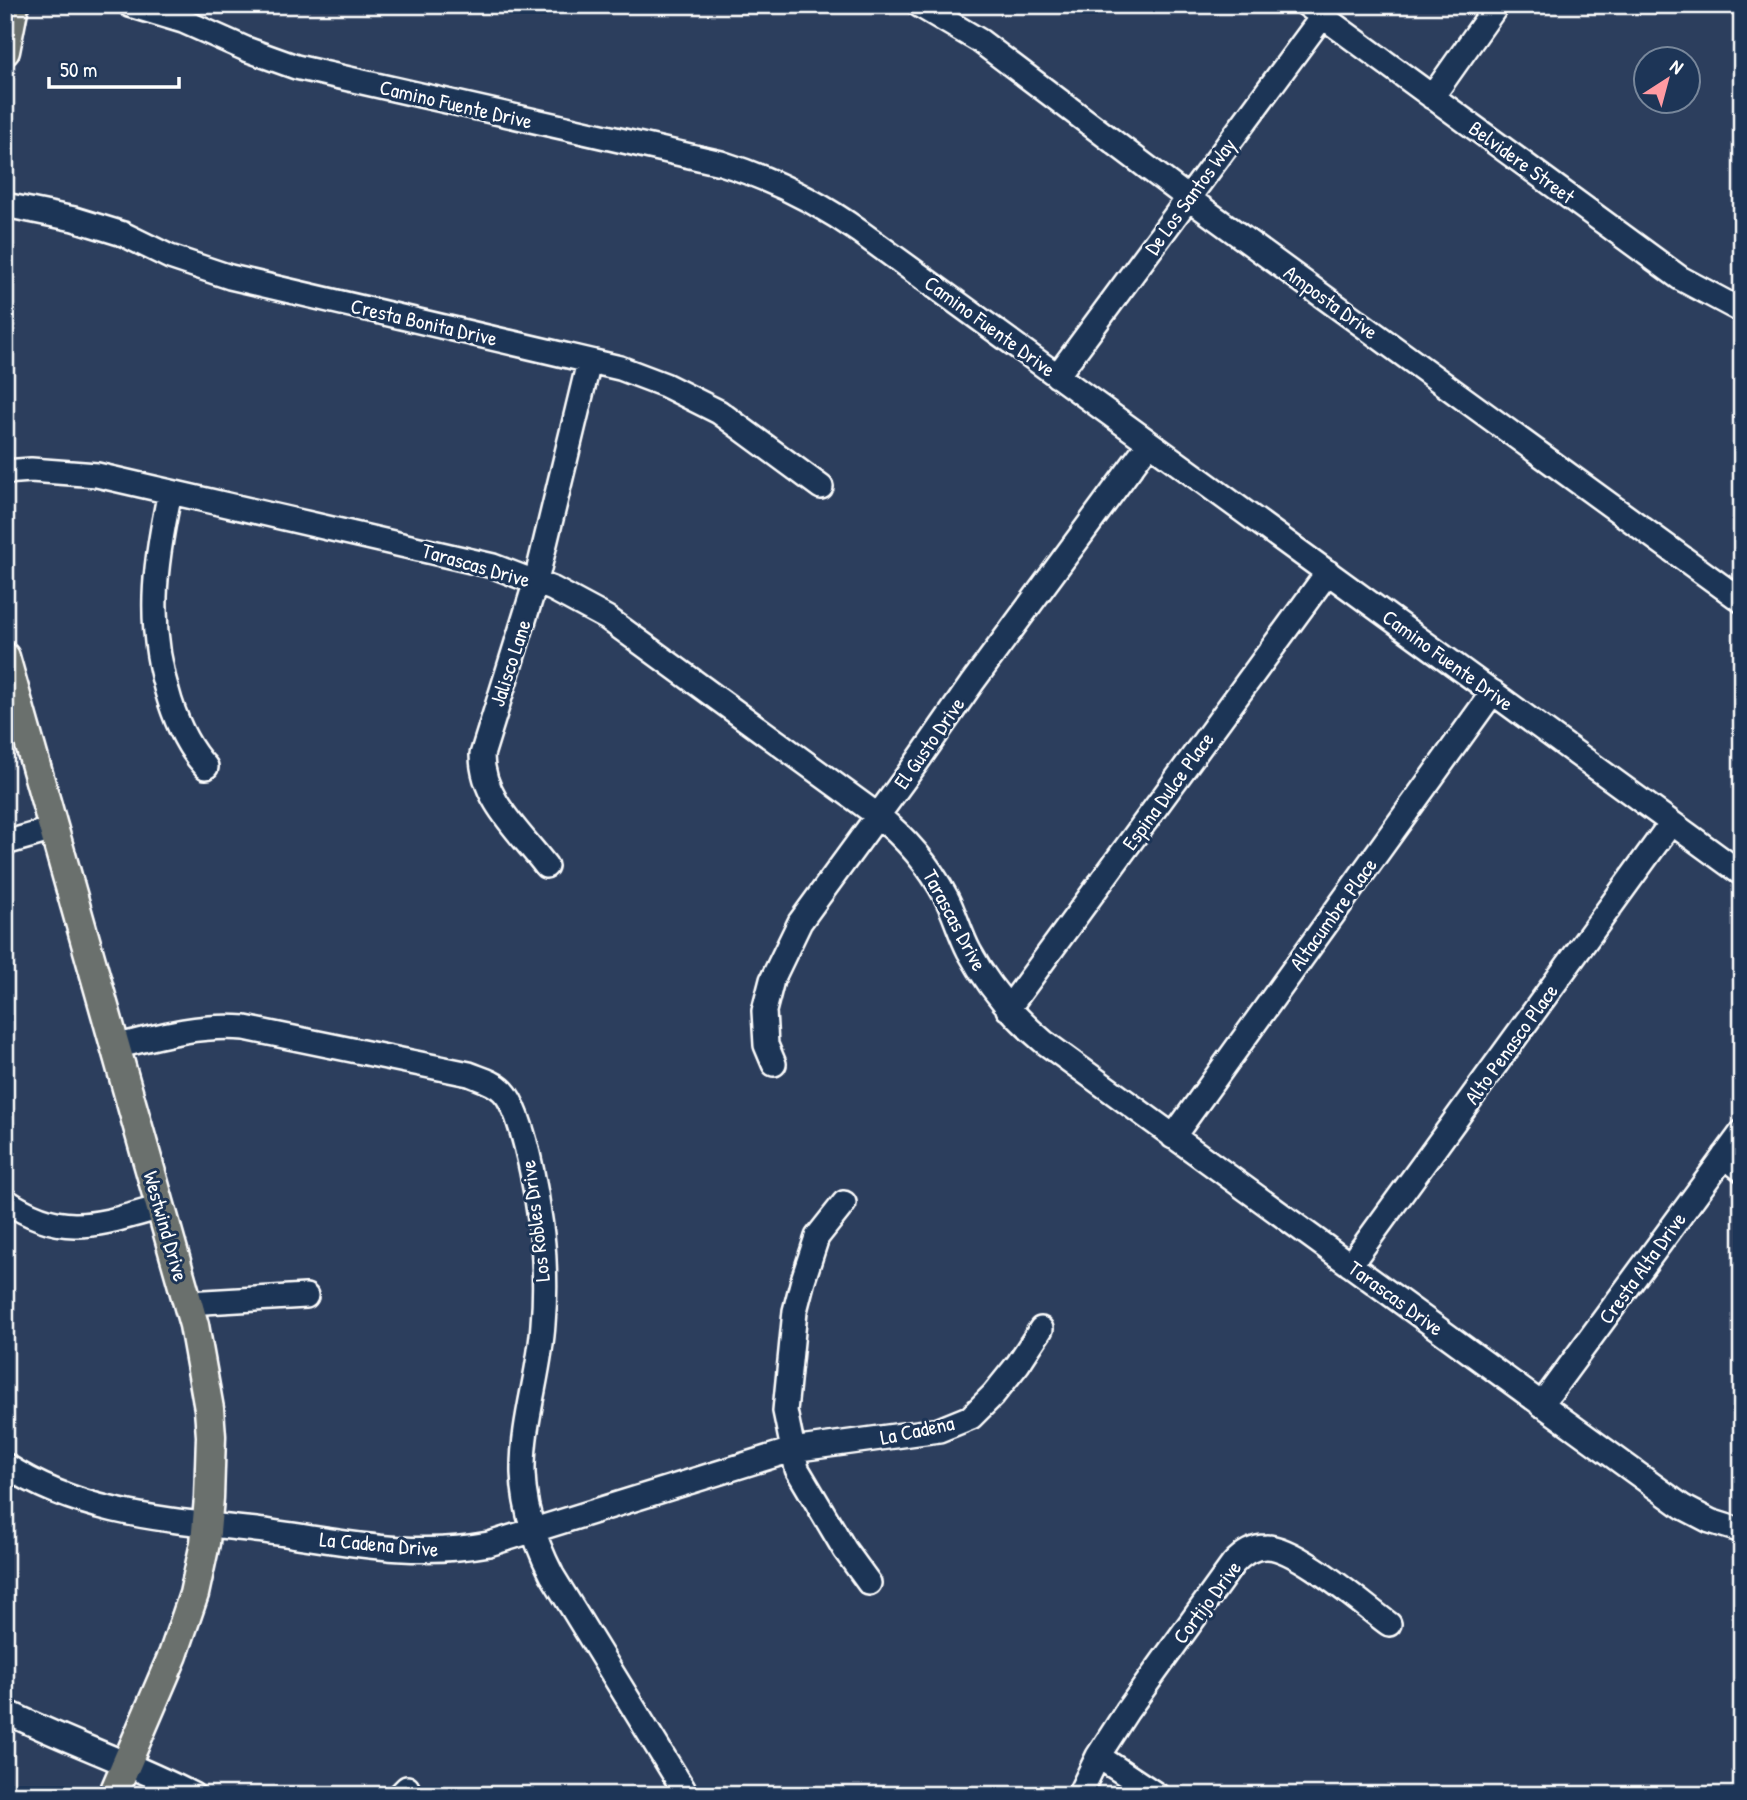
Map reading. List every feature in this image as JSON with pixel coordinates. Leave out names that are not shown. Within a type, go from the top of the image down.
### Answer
[{"type":"main road","points":[[5,51],[14,5]]},
{"type":"main road","name":"Westwind Drive","points":[[5,657],[188,1303],[200,1352],[209,1409],[209,1498],[205,1543],[194,1594],[173,1656],[113,1795]]},
{"type":"street","name":"Camino Fuente Drive","points":[[130,5],[183,21],[246,49],[296,67],[721,163],[762,176],[831,211],[1742,874]]},
{"type":"street","name":"Amposta Drive","points":[[919,5],[980,41],[1188,198],[1742,601]]},
{"type":"street","points":[[1432,97],[1497,5]]},
{"type":"street","name":"De Los Santos Way","points":[[1057,376],[1188,198],[1315,11]]},
{"type":"street","name":"Belvidere Street","points":[[1315,11],[1680,278],[1742,311]]},
{"type":"street","name":"Cresta Bonita Drive","points":[[5,205],[74,219],[123,234],[170,257],[230,277],[620,368],[665,385],[719,412],[821,486]]},
{"type":"street","name":"Jalisco Lane","points":[[546,866],[493,799],[482,771],[482,755],[536,581],[589,362]]},
{"type":"street","name":"El Gusto Drive","points":[[774,1064],[766,1045],[764,1011],[777,968],[800,922],[1149,443]]},
{"type":"street","name":"Tarascas Drive","points":[[5,472],[31,470],[97,475],[493,566],[536,581],[607,618],[877,814],[902,835],[930,869],[947,899],[969,950],[1008,1009],[1044,1042],[1683,1507],[1710,1521],[1742,1531]]},
{"type":"street","points":[[170,492],[156,564],[155,631],[160,671],[178,724],[195,756],[206,767]]},
{"type":"street","name":"Espina Dulce Place","points":[[1008,1009],[1328,572]]},
{"type":"street","name":"Altacumbre Place","points":[[1173,1137],[1493,692]]},
{"type":"street","name":"Alto Penasco Place","points":[[1350,1265],[1671,823]]},
{"type":"street","points":[[5,843],[54,829]]},
{"type":"street","name":"Los Robles Drive","points":[[115,1047],[188,1030],[245,1028],[469,1074],[494,1083],[512,1102],[521,1125],[531,1169],[544,1258],[543,1325],[527,1425],[523,1471],[532,1530],[565,1598],[687,1795]]},
{"type":"street","name":"Cresta Alta Drive","points":[[1541,1405],[1733,1163],[1742,1132]]},
{"type":"street","points":[[5,1200],[38,1219],[81,1226],[104,1223],[161,1207]]},
{"type":"street","points":[[844,1203],[817,1237],[795,1311],[785,1411],[797,1469],[845,1550],[869,1583]]},
{"type":"street","points":[[188,1303],[306,1296]]},
{"type":"street","name":"La Cadena","points":[[792,1450],[939,1430],[971,1417],[1018,1364],[1041,1329]]},
{"type":"street","name":"La Cadena Drive","points":[[5,1465],[41,1485],[86,1503],[121,1512],[206,1526],[258,1530],[397,1549],[437,1551],[489,1544],[792,1450]]},
{"type":"street","name":"Cortijo Drive","points":[[1079,1795],[1097,1756],[1211,1592],[1246,1552],[1266,1547],[1280,1548],[1389,1624]]},
{"type":"street","points":[[5,1712],[154,1775],[193,1795]]},
{"type":"street","points":[[1097,1756],[1157,1795]]}]
